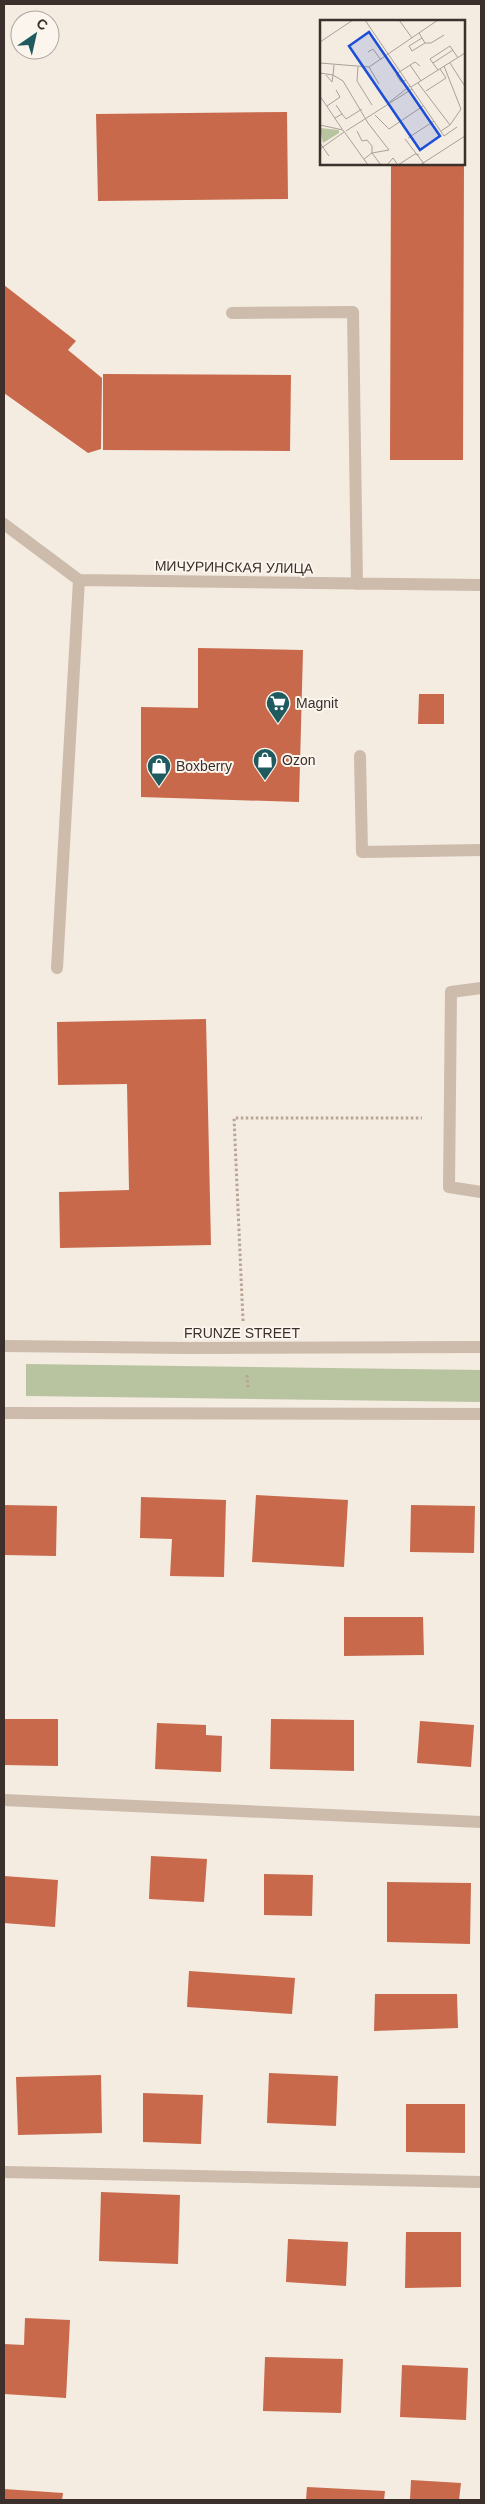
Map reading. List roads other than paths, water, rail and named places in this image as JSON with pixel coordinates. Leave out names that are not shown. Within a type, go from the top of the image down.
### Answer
[{"type":"street","points":[[232,312],[353,312],[357,584]]},
{"type":"street","points":[[4,524],[79,580],[56,968]]},
{"type":"street","name":"МИЧУРИНСКАЯ УЛИЦА","points":[[79,580],[481,586]]},
{"type":"street","points":[[360,756],[362,852],[481,850]]},
{"type":"street","points":[[481,988],[451,992],[449,1187],[481,1192]]},
{"type":"street","name":"FRUNZE STREET","points":[[4,1346],[481,1347]]},
{"type":"street","points":[[4,1413],[481,1414]]},
{"type":"street","points":[[4,1800],[481,1822]]},
{"type":"street","points":[[4,2172],[481,2182]]},
{"type":"place","name":"Magnit","points":[[278,724]]},
{"type":"place","name":"Ozon","points":[[265,781]]},
{"type":"place","name":"Boxberry","points":[[159,787]]}]
